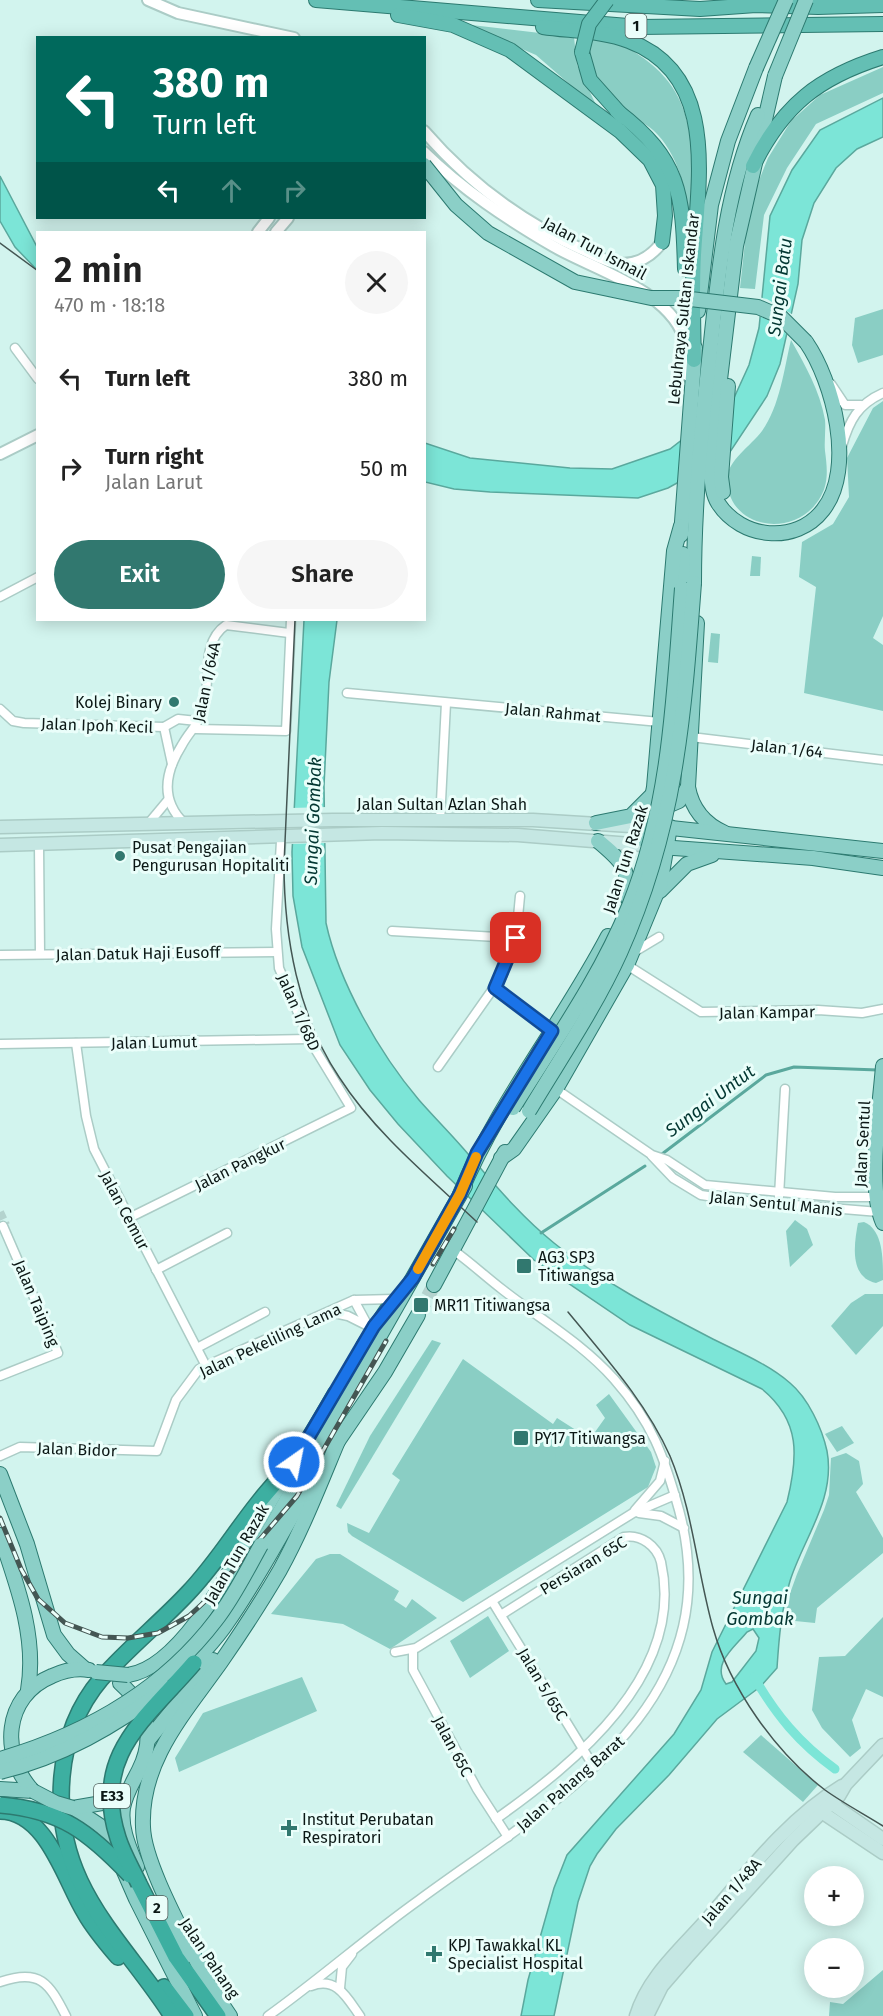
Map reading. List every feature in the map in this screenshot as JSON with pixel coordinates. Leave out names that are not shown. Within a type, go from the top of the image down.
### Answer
[{"type":"highway","name":"1","points":[[316,0],[640,27],[883,24]]},
{"type":"highway","name":"1","points":[[538,0],[700,9],[771,5],[818,7],[883,5]]},
{"type":"highway","points":[[607,0],[589,24],[582,52],[590,80],[649,146],[669,184],[673,210],[667,234],[662,242]]},
{"type":"highway","points":[[771,5],[812,0]]},
{"type":"highway","points":[[352,4],[388,14],[453,25],[478,34],[510,50],[558,83],[640,148],[657,170],[663,185],[665,202],[662,242]]},
{"type":"highway","points":[[453,12],[463,16],[628,40],[664,62],[677,77],[692,107],[699,150],[693,276],[694,360]]},
{"type":"highway","points":[[753,166],[776,124],[806,95],[849,68],[883,57]]},
{"type":"highway","points":[[617,111],[648,136],[665,157],[682,203],[685,281],[694,360]]},
{"type":"highway","points":[[172,2016],[117,1941],[79,1880],[66,1838],[60,1787],[69,1740],[84,1703],[99,1681],[125,1652],[189,1592],[258,1503],[294,1462]]},
{"type":"highway","name":"E33","points":[[194,1663],[136,1727],[118,1754],[112,1775],[112,1804],[117,1838],[139,1884],[176,1957],[218,2016]]},
{"type":"highway","name":"E33","points":[[0,1805],[28,1807],[62,1818],[100,1844],[139,1884]]},
{"type":"highway","points":[[0,1811],[9,1811],[22,1817],[52,1848],[76,1897],[98,1933],[167,2016]]},
{"type":"highway","points":[[117,1941],[157,1978],[186,2016]]},
{"type":"highway","points":[[165,1954],[207,2016]]},
{"type":"main road","name":"Lebuhraya Sultan Iskandar","points":[[698,483],[694,360],[707,224],[728,141],[756,68],[786,0]]},
{"type":"main road","name":"Lebuhraya Sultan Iskandar","points":[[682,491],[687,431],[696,412],[728,213],[746,145],[806,0]]},
{"type":"main road","points":[[725,833],[711,826],[699,815],[688,787],[705,513],[736,246],[775,76]]},
{"type":"main road","points":[[426,168],[456,205],[488,232],[575,282],[651,298],[682,298],[758,307],[781,317],[806,342],[823,371],[835,414],[840,452],[828,502],[812,520],[790,532],[768,533],[744,527],[733,520],[717,501],[713,491],[710,463]]},
{"type":"main road","points":[[728,317],[729,384],[721,477],[725,500],[744,527]]},
{"type":"main road","name":"Jalan Tun Razak","points":[[434,1285],[498,1164],[619,956],[651,875],[669,807],[683,722],[698,483]]},
{"type":"main road","name":"Jalan Tun Razak","points":[[480,1155],[513,1108],[591,985],[621,926],[641,873],[660,805],[690,582],[681,526],[682,491]]},
{"type":"main road","points":[[690,582],[705,513]]},
{"type":"main road","points":[[647,827],[654,790],[675,551],[681,526]]},
{"type":"main road","points":[[654,790],[661,800],[672,804],[679,801],[688,787]]},
{"type":"main road","points":[[596,823],[631,816],[654,790]]},
{"type":"main road","name":"Jalan Sultan Azlan Shah","points":[[0,827],[333,820],[596,823],[725,833],[880,861]]},
{"type":"main road","name":"Jalan Tun Razak","points":[[0,1772],[53,1756],[85,1741],[156,1695],[194,1663],[225,1626],[480,1155],[552,1031],[589,973],[628,899],[647,827]]},
{"type":"main road","name":"Jalan Tun Razak","points":[[498,1164],[514,1149],[556,1089],[630,959],[660,885],[670,827]]},
{"type":"main road","name":"Jalan Sultan Azlan Shah","points":[[0,845],[335,833],[518,835],[667,848],[880,861]]},
{"type":"main road","points":[[598,841],[624,865],[628,881],[628,899]]},
{"type":"main road","points":[[653,900],[671,878],[694,860],[729,852]]},
{"type":"main road","points":[[628,899],[638,882],[645,878],[652,882],[653,900]]},
{"type":"main road","name":"Jalan Sentul","points":[[881,1217],[876,1197],[883,1066]]},
{"type":"main road","name":"Jalan Tun Razak","points":[[124,1679],[144,1671],[179,1643],[218,1592],[368,1331],[413,1278]]},
{"type":"main road","name":"Jalan Tun Razak","points":[[0,1759],[46,1744],[99,1719],[158,1681],[186,1656],[217,1619],[339,1441],[385,1372],[418,1315]]},
{"type":"main road","points":[[205,1978],[149,1856],[143,1830],[146,1785],[166,1739],[222,1661],[279,1571],[303,1526],[339,1441]]},
{"type":"main road","name":"2","points":[[0,1474],[27,1544],[54,1635],[68,1654],[91,1671],[124,1679],[147,1719],[149,1738],[141,1767],[131,1786]]},
{"type":"main road","points":[[0,1535],[29,1634],[31,1672],[28,1690],[5,1730],[19,1773],[33,1791]]},
{"type":"main road","points":[[149,1738],[190,1685],[246,1622]]},
{"type":"main road","points":[[159,1661],[156,1679],[166,1692],[190,1685]]},
{"type":"main road","points":[[28,1690],[62,1672],[91,1671]]},
{"type":"main road","name":"Jalan 1/48A","points":[[636,2016],[644,1995],[657,1975],[883,1744]]},
{"type":"main road","points":[[73,1808],[102,1803],[131,1786]]},
{"type":"main road","name":"Jalan Pahang","points":[[131,1786],[123,1809],[123,1821],[132,1853],[157,1907],[230,2016]]},
{"type":"main road","points":[[0,1789],[33,1791]]},
{"type":"main road","name":"2","points":[[33,1791],[56,1803],[73,1808]]},
{"type":"main road","points":[[822,1805],[883,1839]]},
{"type":"main road","points":[[822,1805],[883,1853]]},
{"type":"main road","name":"Jalan Pahang","points":[[73,1808],[99,1825],[108,1835],[136,1899],[195,2016]]},
{"type":"main road","name":"Jalan 1/48A","points":[[647,2016],[662,1986],[754,1875]]},
{"type":"street","points":[[148,0],[178,13],[284,36]]},
{"type":"street","points":[[249,29],[261,36]]},
{"type":"street","name":"Jalan Tun Ismail","points":[[426,133],[451,162],[475,183],[559,239],[619,264],[634,263],[647,257],[662,242]]},
{"type":"street","name":"Jalan Tun Ismail","points":[[426,154],[462,187],[501,214],[565,252],[627,280],[666,313],[686,344],[696,412]]},
{"type":"street","points":[[259,231],[268,219]]},
{"type":"street","points":[[277,231],[287,219]]},
{"type":"street","points":[[15,348],[36,376]]},
{"type":"street","points":[[823,371],[841,402],[849,407],[861,405],[883,393]]},
{"type":"street","points":[[840,452],[852,417],[861,405]]},
{"type":"street","points":[[0,454],[36,436]]},
{"type":"street","points":[[0,597],[36,578]]},
{"type":"street","points":[[290,633],[291,621]]},
{"type":"street","name":"Jalan 1/64A","points":[[168,800],[168,775],[172,764],[182,743],[197,725],[203,711],[212,641],[219,630],[226,625],[290,633]]},
{"type":"street","name":"Jalan Ipoh Kecil","points":[[0,709],[13,721],[24,723],[164,727],[178,719],[197,725],[286,731],[290,633]]},
{"type":"street","name":"Jalan Rahmat","points":[[347,693],[660,722]]},
{"type":"street","points":[[440,821],[446,703]]},
{"type":"street","name":"Jalan 1/64A","points":[[164,727],[172,764]]},
{"type":"street","name":"Jalan 1/64","points":[[691,737],[883,760]]},
{"type":"street","points":[[148,824],[168,800],[174,813],[184,823]]},
{"type":"street","name":"Jalan 1/68D","points":[[278,836],[281,841],[277,952],[279,968],[309,1039],[351,1108]]},
{"type":"street","points":[[39,845],[40,954]]},
{"type":"street","points":[[438,1067],[495,988],[516,938],[520,896]]},
{"type":"street","points":[[392,932],[516,938]]},
{"type":"street","points":[[630,959],[659,937]]},
{"type":"street","name":"Jalan Datuk Haji Eusoff","points":[[0,955],[277,952]]},
{"type":"street","name":"Jalan Kampar","points":[[630,959],[701,1012],[818,1010],[862,1012],[883,1009]]},
{"type":"street","points":[[495,988],[552,1031]]},
{"type":"street","name":"Jalan Lumut","points":[[0,1044],[309,1039]]},
{"type":"street","name":"Jalan Cemur","points":[[76,1043],[91,1140],[206,1366]]},
{"type":"street","name":"Jalan Sentul Manis","points":[[556,1089],[652,1155],[667,1161],[705,1185],[779,1193],[876,1197]]},
{"type":"street","points":[[779,1204],[785,1089]]},
{"type":"street","name":"Jalan Pangkur","points":[[129,1218],[351,1108]]},
{"type":"street","name":"Jalan Sentul Manis","points":[[652,1155],[673,1178],[701,1195],[881,1217]]},
{"type":"street","name":"Jalan Taiping","points":[[0,1376],[58,1353],[5,1227]]},
{"type":"street","points":[[156,1270],[227,1233]]},
{"type":"street","name":"Jalan Pahang Barat","points":[[268,2016],[291,2001],[416,1901],[508,1837],[594,1767],[644,1714],[670,1663],[684,1621],[689,1580],[684,1528],[665,1461],[649,1427],[614,1379],[558,1329],[502,1290],[453,1250]]},
{"type":"street","name":"Jalan Pekeliling Lama","points":[[157,1451],[176,1400],[191,1378],[206,1366],[354,1300],[394,1299]]},
{"type":"street","points":[[354,1300],[368,1331]]},
{"type":"street","name":"Jalan Pekeliling Lama","points":[[197,1348],[265,1312]]},
{"type":"street","points":[[328,1312],[348,1316],[368,1331]]},
{"type":"street","name":"Jalan Bidor","points":[[0,1456],[20,1448],[157,1451]]},
{"type":"street","points":[[633,1513],[660,1481],[665,1461]]},
{"type":"street","points":[[395,1652],[413,1649],[633,1513],[675,1495]]},
{"type":"street","points":[[633,1513],[655,1514],[684,1528]]},
{"type":"street","name":"Persiaran 65C","points":[[501,1615],[624,1537],[631,1536],[655,1546],[661,1563],[664,1591],[655,1641],[631,1694],[612,1721],[583,1750]]},
{"type":"street","name":"Jalan 5/65C","points":[[492,1601],[594,1767]]},
{"type":"street","name":"Jalan 65C","points":[[413,1649],[413,1670],[496,1820],[508,1837]]},
{"type":"street","points":[[496,1820],[532,1794],[583,1750]]},
{"type":"street","points":[[340,1988],[342,1967],[355,1949]]},
{"type":"street","points":[[0,1982],[32,1976],[41,1980],[47,1984],[66,2016]]},
{"type":"street","points":[[310,1986],[320,1982],[340,1988],[360,2016]]},
{"type":"street","points":[[279,2016],[291,2001]]},
{"type":"shaded area","points":[[463,24],[574,37],[577,65],[598,109],[536,55]]},
{"type":"shaded area","points":[[607,38],[637,54],[660,72],[675,92],[685,114],[692,165],[691,225],[681,177],[666,144],[653,130],[608,93],[592,65],[587,39]]},
{"type":"shaded area","points":[[883,67],[883,93],[816,124],[787,168],[764,215],[755,289],[740,288],[749,205],[768,158],[791,121],[820,95]]},
{"type":"shaded area","points":[[883,309],[883,355],[858,363],[852,345],[855,318]]},
{"type":"shaded area","points":[[791,340],[811,378],[823,409],[826,480],[824,491],[811,510],[798,519],[767,524],[740,511],[731,499],[727,475],[734,461],[757,437],[768,421],[781,387]]},
{"type":"shaded area","points":[[883,401],[883,616],[873,638],[883,645],[883,711],[804,693],[816,587],[799,577],[802,542],[833,524],[849,497],[847,458],[873,408]]},
{"type":"shaded area","points":[[752,556],[761,557],[760,576],[750,576]]},
{"type":"shaded area","points":[[711,633],[720,634],[718,663],[708,662]]},
{"type":"shaded area","points":[[795,1220],[807,1229],[813,1245],[790,1267],[786,1231]]},
{"type":"shaded area","points":[[864,1222],[875,1231],[881,1246],[883,1280],[876,1283],[867,1280],[861,1274],[855,1259],[858,1223]]},
{"type":"shaded area","points":[[865,1294],[883,1294],[883,1326],[856,1355],[831,1326],[851,1303]]},
{"type":"shaded area","points":[[432,1340],[441,1343],[341,1509],[336,1506],[370,1436]]},
{"type":"shaded area","points":[[463,1359],[553,1424],[557,1418],[590,1439],[605,1418],[596,1405],[609,1394],[651,1452],[656,1467],[648,1487],[463,1602],[352,1536],[348,1532],[347,1523],[369,1533],[400,1480],[392,1474]]},
{"type":"shaded area","points":[[842,1426],[854,1443],[837,1452],[825,1434]]},
{"type":"shaded area","points":[[846,1453],[859,1461],[863,1484],[856,1492],[883,1538],[883,1553],[817,1608],[815,1623],[785,1620],[788,1599],[829,1495],[831,1458]]},
{"type":"shaded area","points":[[330,1554],[340,1554],[399,1591],[394,1600],[406,1608],[412,1599],[437,1618],[390,1649],[343,1624],[271,1614],[316,1559]]},
{"type":"shaded area","points":[[488,1616],[509,1651],[470,1678],[450,1641]]},
{"type":"shaded area","points":[[883,1617],[883,1697],[866,1689],[852,1720],[861,1748],[850,1757],[822,1728],[812,1710],[819,1657],[845,1656]]},
{"type":"shaded area","points":[[302,1677],[317,1711],[179,1772],[175,1758],[203,1713]]},
{"type":"shaded area","points":[[761,1735],[818,1785],[803,1802],[743,1752]]},
{"type":"shaded area","points":[[883,1970],[883,2016],[829,2016],[830,2002],[843,2004],[850,1998],[864,1998],[864,1986]]},
{"type":"water","name":"Sungai Batu","points":[[883,98],[883,137],[857,149],[836,168],[814,203],[802,240],[798,284],[780,364],[767,396],[728,455],[668,488],[638,498],[490,492],[454,489],[426,482],[426,443],[470,458],[570,468],[612,469],[670,449],[733,400],[749,365],[759,328],[770,216],[792,170],[820,130]]},
{"type":"water","points":[[0,176],[36,245],[36,269],[15,247],[0,221]]},
{"type":"water","name":"Sungai Gombak","points":[[304,621],[337,621],[329,682],[324,786],[326,923],[341,970],[376,1040],[419,1100],[506,1197],[541,1232],[590,1270],[629,1294],[761,1363],[781,1376],[797,1389],[808,1405],[818,1423],[827,1451],[829,1469],[827,1486],[817,1518],[790,1581],[781,1624],[777,1668],[760,1687],[717,1719],[669,1775],[616,1829],[597,1854],[590,1866],[578,1902],[554,2016],[521,2016],[528,1980],[554,1888],[567,1855],[674,1734],[701,1690],[712,1652],[787,1502],[794,1455],[790,1427],[775,1401],[762,1389],[630,1325],[534,1260],[447,1176],[398,1124],[370,1090],[340,1045],[302,947],[293,896],[292,852]],"holes":[[[753,1629],[759,1638],[756,1651],[732,1682],[726,1684],[722,1677],[723,1663],[731,1650],[747,1632]]]},
{"type":"pier","points":[[758,297],[767,299],[795,316],[790,337],[774,323],[757,315]]},
{"type":"pier","points":[[327,807],[327,843],[290,844],[291,808]]},
{"type":"waterway","name":"Sungai Untut","points":[[662,1154],[766,1075],[794,1067],[878,1070]]},
{"type":"waterway","name":"Sungai Untut","points":[[541,1233],[645,1166]]},
{"type":"waterway","points":[[754,1677],[789,1728],[835,1769]]},
{"type":"tunnel","points":[[0,1212],[6,1225]]},
{"type":"tunnel","points":[[418,1315],[434,1285]]},
{"type":"tram line","points":[[0,243],[36,270]]},
{"type":"tram line","points":[[295,621],[284,864],[291,947],[304,1002],[325,1053],[353,1097],[386,1136],[477,1222]]},
{"type":"tram line","points":[[568,1312],[637,1399],[670,1456],[684,1498],[713,1628],[721,1651],[743,1696],[772,1738],[807,1775],[832,1795],[883,1826]]},
{"type":"railway","points":[[433,1264],[454,1229]]},
{"type":"railway","points":[[0,1518],[21,1569],[38,1599],[65,1623],[102,1637],[128,1638],[158,1633],[189,1616],[214,1593],[297,1496],[386,1341]]},
{"type":"slow traffic","points":[[418,1269],[460,1194],[476,1157]]},
{"type":"place","name":"Kolej Binary","points":[[174,702]]},
{"type":"place","name":"Pusat Pengajian Pengurusan Hopitaliti","points":[[120,856]]},
{"type":"place","name":"AG3 SP3 Titiwangsa","points":[[524,1266]]},
{"type":"place","name":"MR11 Titiwangsa","points":[[421,1305]]},
{"type":"place","name":"PY17 Titiwangsa","points":[[521,1438]]},
{"type":"place","name":"Institut Perubatan Respiratori","points":[[289,1828]]},
{"type":"place","name":"KPJ Tawakkal KL Specialist Hospital","points":[[434,1954]]},
{"type":"route","points":[[294,1462],[374,1326],[413,1278],[460,1194],[477,1153],[552,1031],[495,988],[502,976],[516,938]]}]
